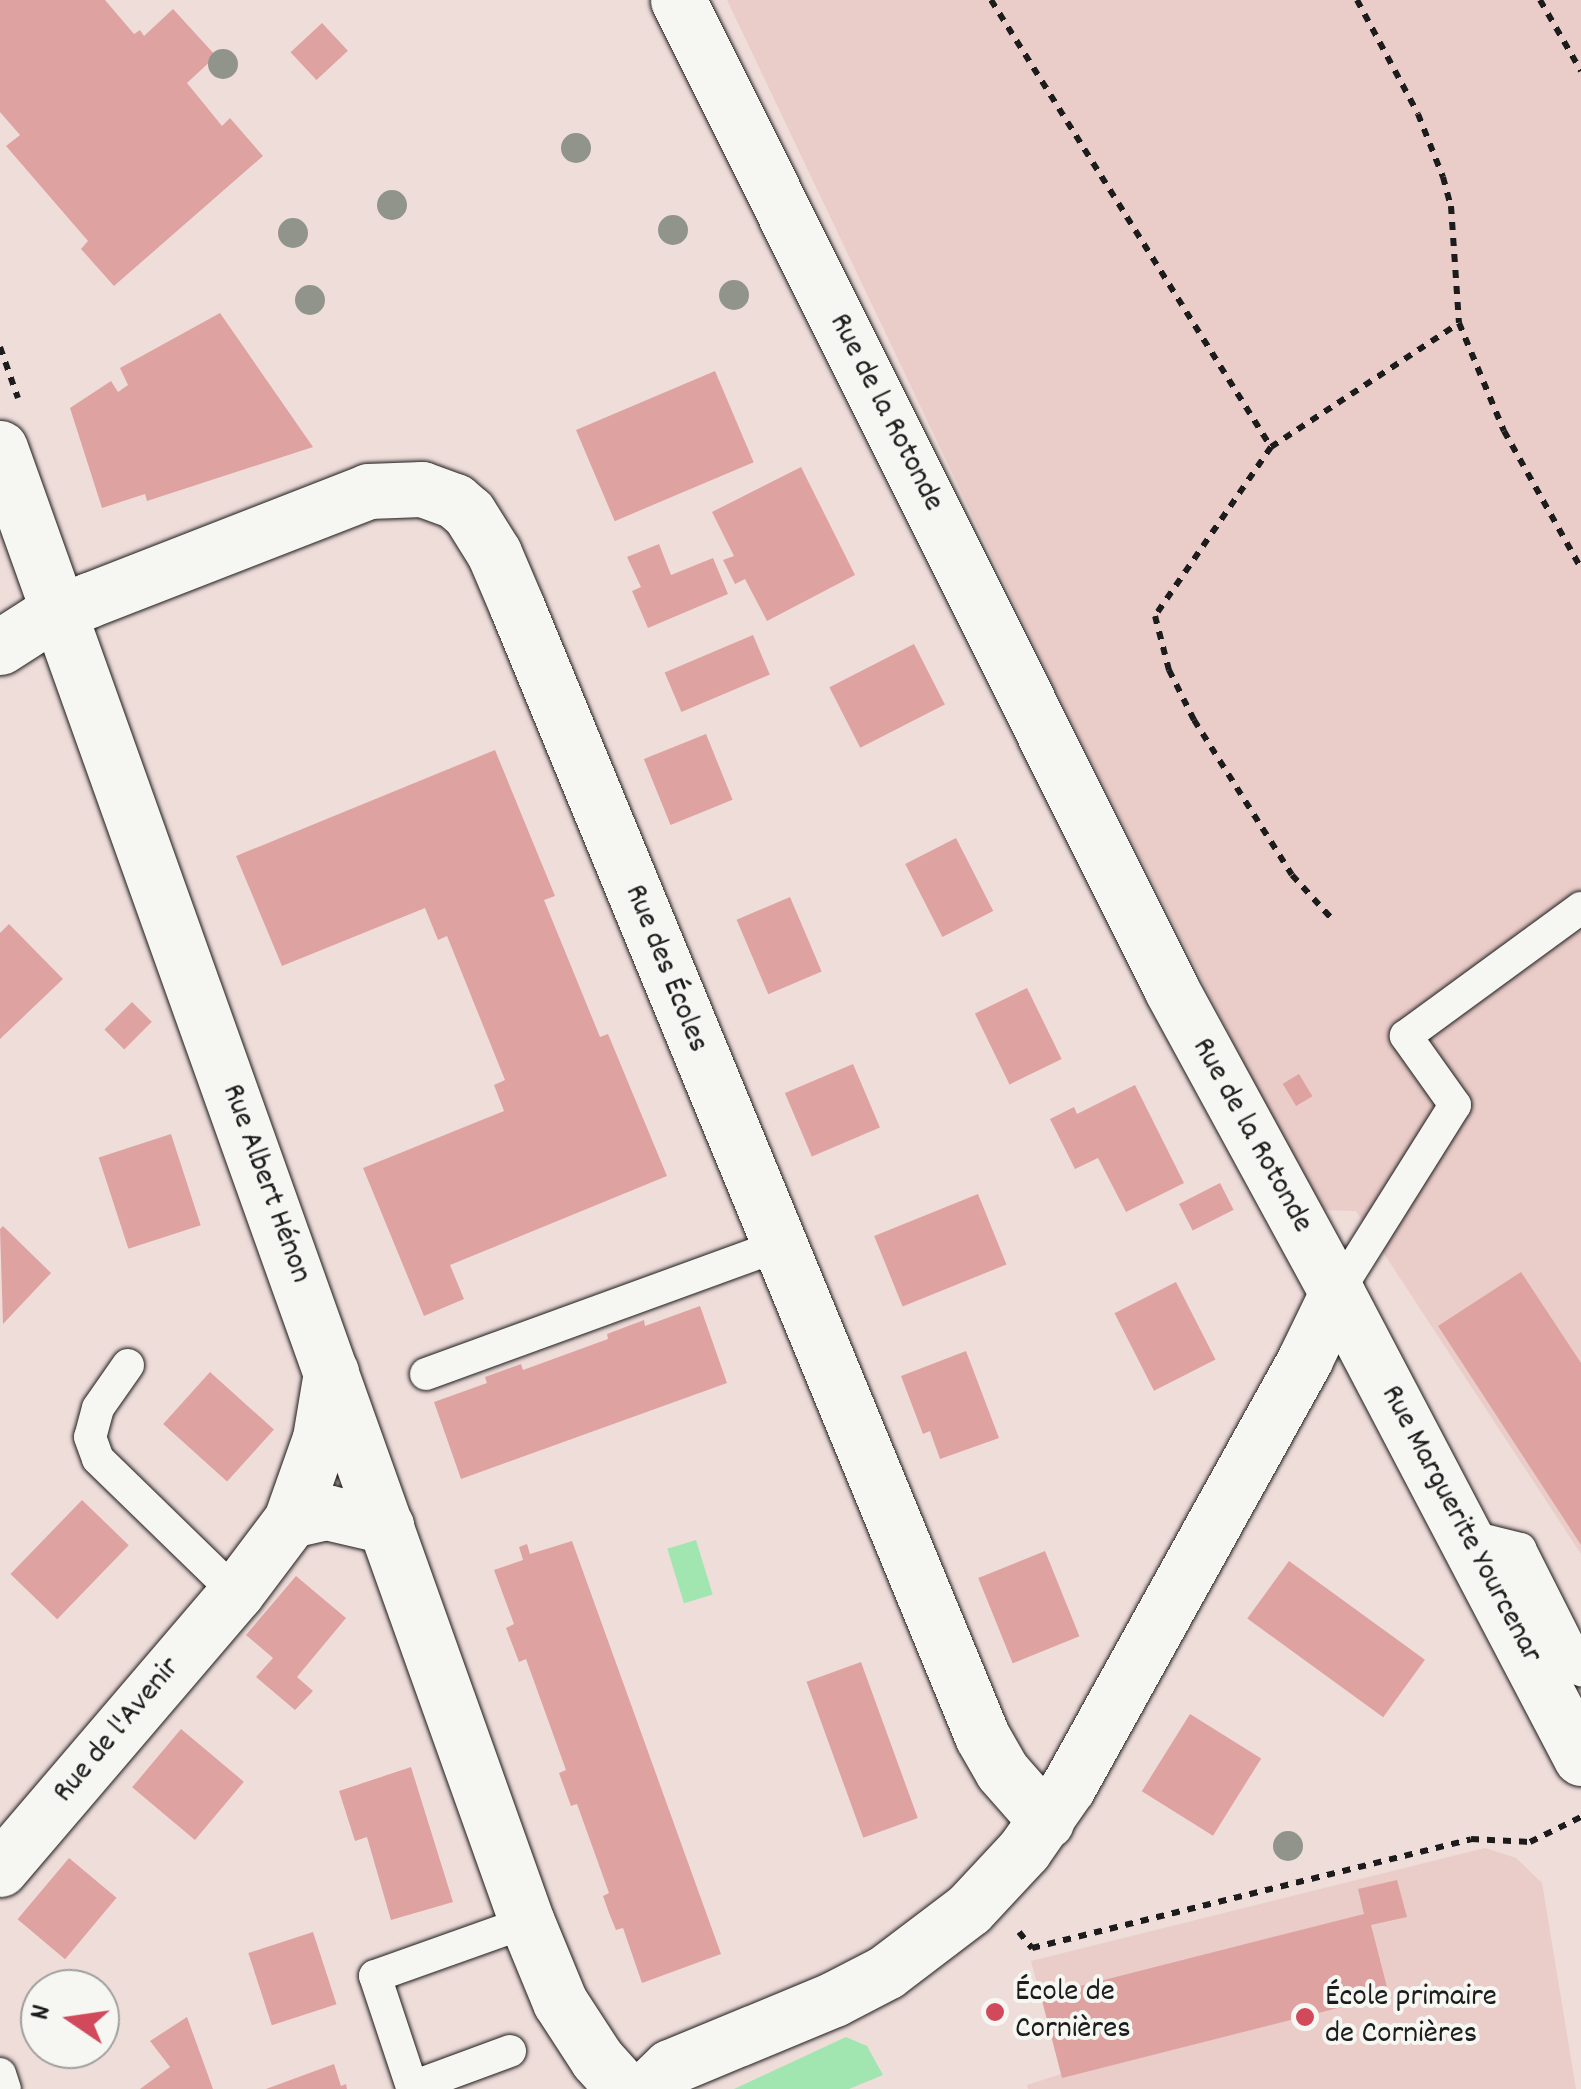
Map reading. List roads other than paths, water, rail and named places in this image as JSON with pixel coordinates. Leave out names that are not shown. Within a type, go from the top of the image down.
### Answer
[{"type":"street","name":"Rue de la Rotonde","points":[[678,0],[1171,988],[1337,1293]]},
{"type":"street","name":"Rue Albert Hénon","points":[[0,448],[527,1922],[560,2002],[597,2059],[624,2089]]},
{"type":"street","name":"Rue des Écoles","points":[[0,647],[60,614],[368,491],[422,489],[441,494],[470,513],[502,571],[982,1736],[1002,1771],[1046,1821]]},
{"type":"street","name":"Rue Marguerite Yourcenar","points":[[1337,1293],[1468,1536],[1581,1758]]},
{"type":"street","points":[[647,2089],[670,2067],[834,1999],[886,1972],[920,1949],[986,1893],[1046,1821],[1305,1359],[1337,1293]]},
{"type":"street","name":"Rue de l'Avenir","points":[[6,1852],[236,1593],[291,1520],[320,1438],[331,1372]]},
{"type":"street","points":[[291,1520],[326,1512],[386,1526]]},
{"type":"lane","points":[[1337,1293],[1455,1105],[1406,1036],[1581,908]]},
{"type":"lane","points":[[426,1374],[780,1246]]},
{"type":"lane","points":[[128,1365],[98,1408],[90,1437],[98,1459],[236,1593]]},
{"type":"lane","points":[[1468,1536],[1520,1549],[1581,1670]]},
{"type":"lane","points":[[510,2051],[412,2087],[375,1976],[527,1922]]},
{"type":"lane","points":[[0,2074],[5,2089]]},
{"type":"place","name":"École de Cornières","points":[[995,2012]]},
{"type":"place","name":"École primaire de Cornières","points":[[1305,2017]]}]
